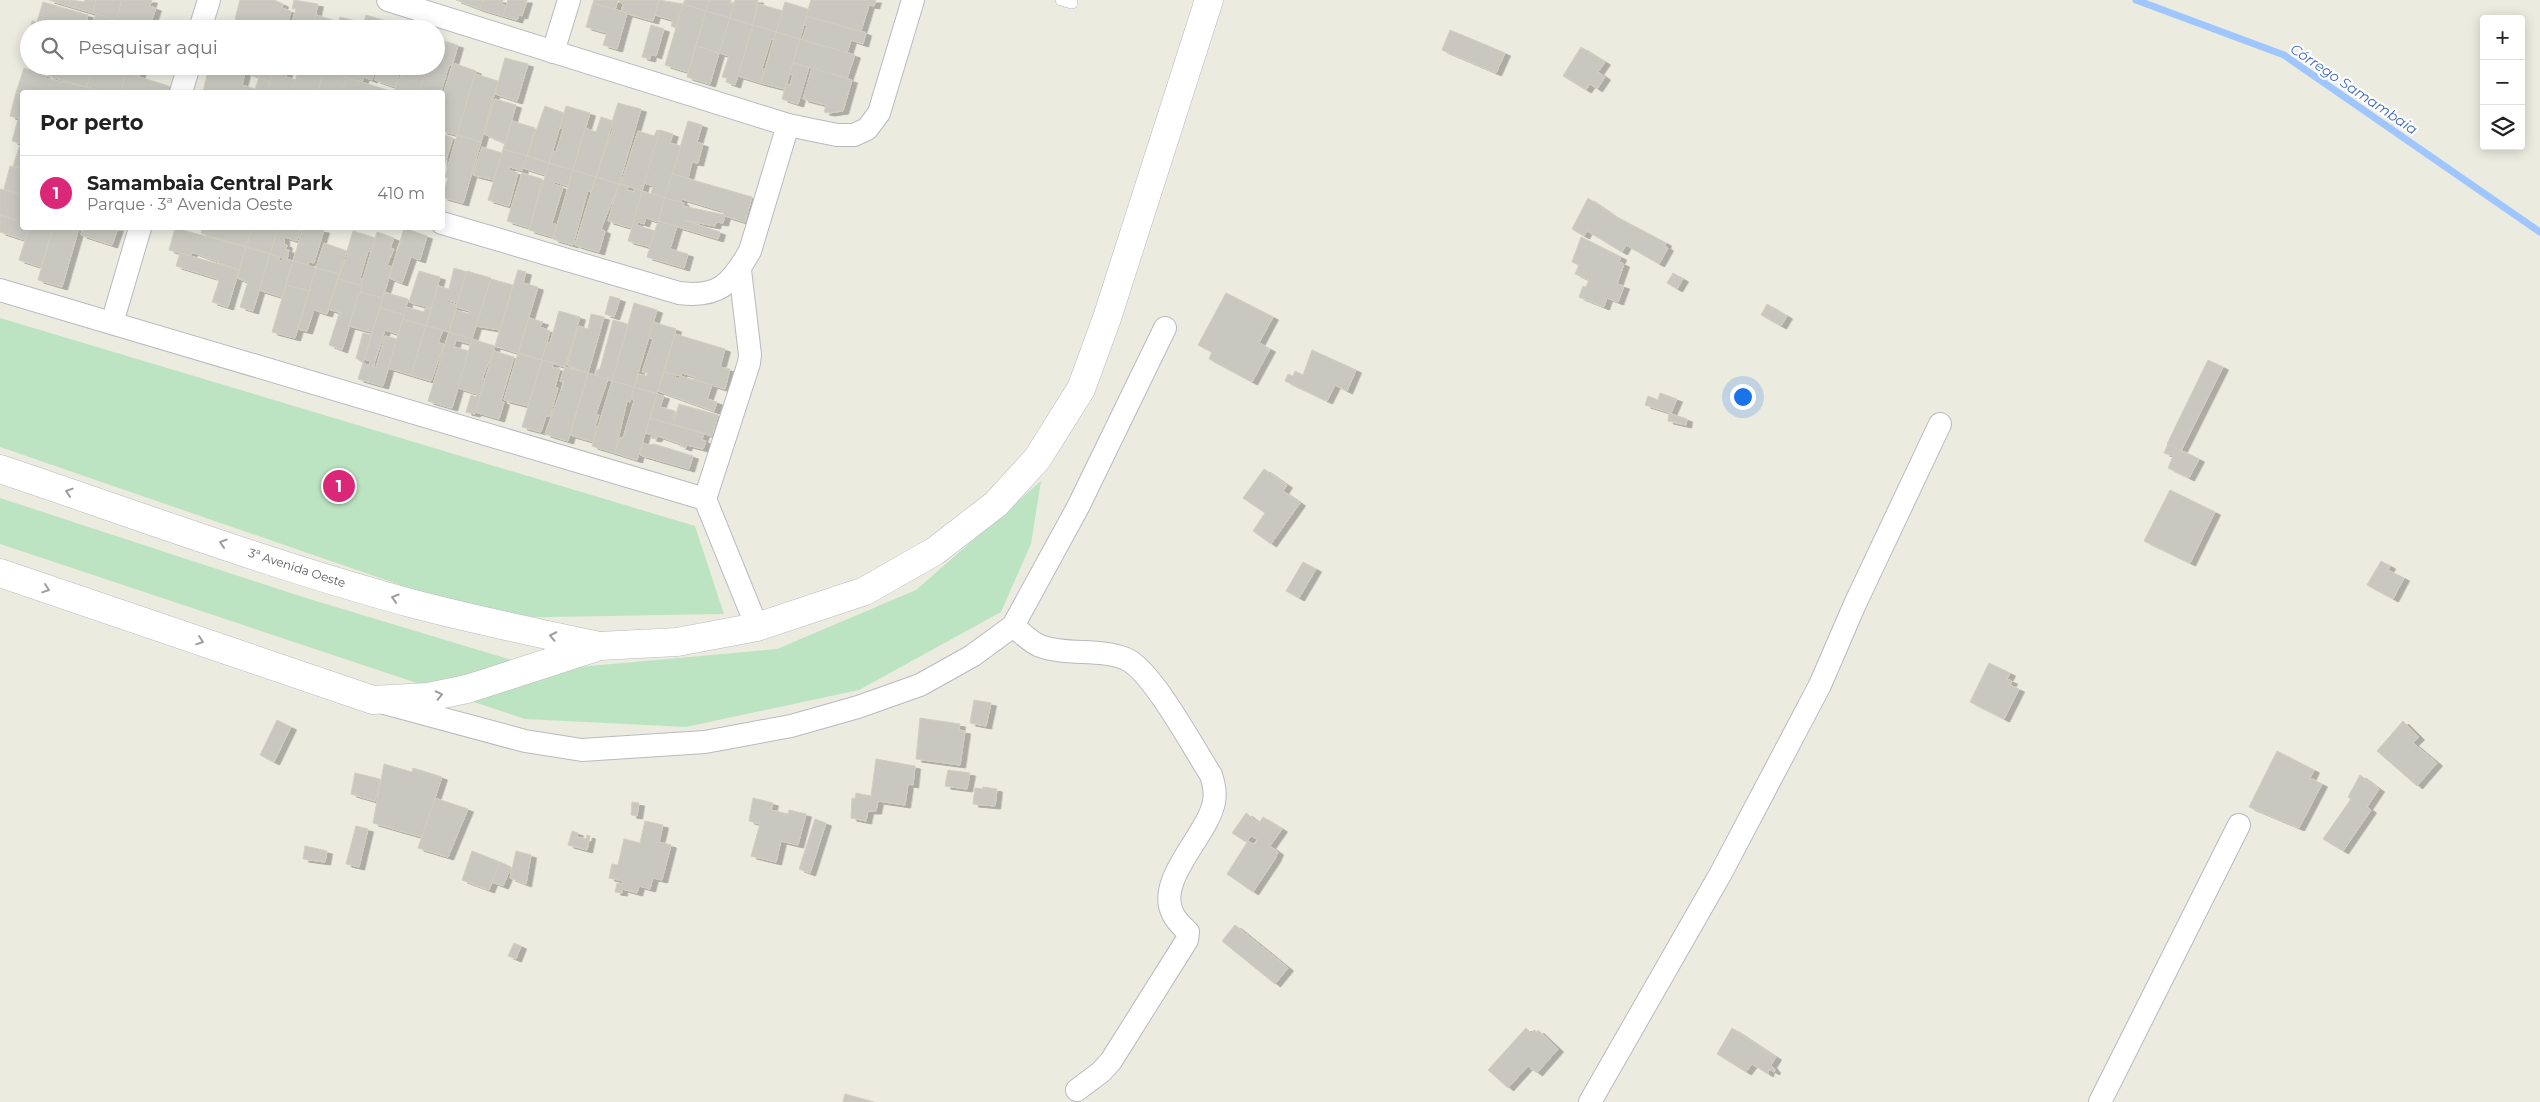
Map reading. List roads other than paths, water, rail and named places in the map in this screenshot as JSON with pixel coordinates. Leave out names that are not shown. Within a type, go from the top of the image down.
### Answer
[{"type":"street","points":[[203,20],[209,0]]},
{"type":"street","points":[[388,0],[788,125],[836,135],[854,134],[867,129],[879,113],[913,0]]},
{"type":"street","points":[[553,52],[569,0]]},
{"type":"street","points":[[373,700],[428,698],[467,689],[600,646],[677,642],[756,627],[865,591],[935,550],[996,504],[1038,459],[1081,389],[1108,318],[1209,0]]},
{"type":"street","points":[[182,90],[186,75]]},
{"type":"street","points":[[445,224],[679,293],[696,295],[712,292],[725,286],[740,270],[750,251],[788,125]]},
{"type":"street","points":[[112,324],[139,230]]},
{"type":"street","points":[[740,270],[750,355],[749,363],[705,499],[756,627]]},
{"type":"street","points":[[0,290],[705,499]]},
{"type":"street","points":[[0,573],[373,700],[525,742],[582,750],[705,742],[791,726],[858,707],[920,685],[972,656],[1013,626],[1078,507],[1164,328]]},
{"type":"street","points":[[1590,1102],[1721,873],[1820,685],[1855,604],[1940,424]]},
{"type":"street","name":"3ª Avenida Oeste","points":[[0,469],[404,601],[490,623],[600,646]]},
{"type":"street","points":[[1013,626],[1038,645],[1055,650],[1113,655],[1128,660],[1139,667],[1152,682],[1211,775],[1215,788],[1212,810],[1170,888],[1169,903],[1173,915],[1188,932],[1187,940],[1111,1061],[1101,1072],[1077,1090]]},
{"type":"street","points":[[2100,1102],[2239,825]]},
{"type":"waterway","name":"Córrego Samambaia","points":[[2136,0],[2284,55],[2540,232]]},
{"type":"place","name":"Samambaia Central Park","points":[[339,486]]}]
